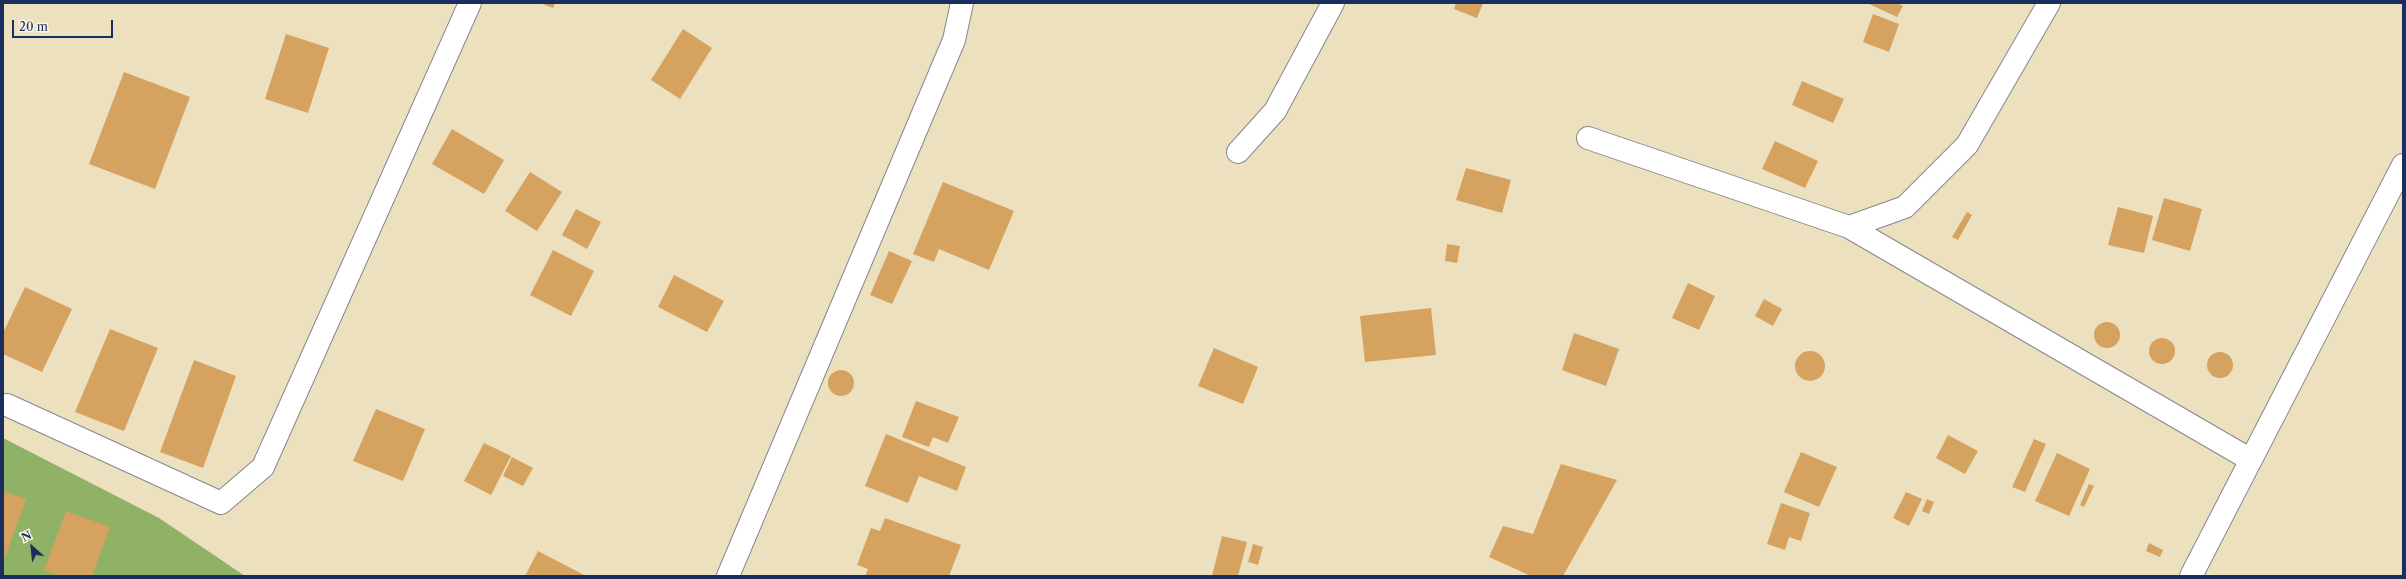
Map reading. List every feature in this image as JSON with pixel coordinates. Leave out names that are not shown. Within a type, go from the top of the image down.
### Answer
[{"type":"street","points":[[6,405],[221,503],[263,467],[470,3]]},
{"type":"street","points":[[728,576],[954,40],[962,3]]},
{"type":"street","points":[[1238,152],[1275,111],[1333,3]]},
{"type":"street","points":[[1850,227],[1905,207],[1967,145],[2049,3]]},
{"type":"street","points":[[1588,138],[1850,227],[2251,460]]},
{"type":"street","points":[[2191,576],[2403,165]]},
{"type":"green space","points":[[3,438],[159,518],[245,576],[3,576]]},
{"type":"building","points":[[540,3],[555,3],[553,8]]},
{"type":"building","points":[[1456,3],[1483,3],[1477,18],[1454,9]]},
{"type":"building","points":[[1867,3],[1897,3],[1903,6],[1897,17]]},
{"type":"building","points":[[1873,14],[1899,24],[1889,52],[1863,42]]},
{"type":"building","points":[[683,29],[712,48],[680,99],[651,80]]},
{"type":"building","points":[[286,34],[329,48],[308,113],[265,99]]},
{"type":"building","points":[[124,72],[190,97],[155,189],[89,164]]},
{"type":"building","points":[[1802,81],[1844,99],[1833,123],[1792,105]]},
{"type":"building","points":[[452,129],[504,160],[484,194],[432,164]]},
{"type":"building","points":[[1775,141],[1818,161],[1805,188],[1762,169]]},
{"type":"building","points":[[1466,168],[1511,180],[1502,213],[1456,200]]},
{"type":"building","points":[[530,172],[562,192],[537,231],[505,211]]},
{"type":"building","points":[[943,182],[1014,211],[989,270],[939,249],[934,262],[913,254]]},
{"type":"building","points":[[2164,198],[2202,209],[2190,251],[2152,240]]},
{"type":"building","points":[[2118,207],[2153,216],[2144,253],[2108,245]]},
{"type":"building","points":[[576,209],[601,222],[587,249],[562,235]]},
{"type":"building","points":[[1967,212],[1972,215],[1958,240],[1952,237]]},
{"type":"building","points":[[1447,244],[1460,246],[1457,263],[1445,261]]},
{"type":"building","points":[[553,250],[594,271],[571,316],[530,295]]},
{"type":"building","points":[[889,251],[912,261],[892,304],[870,295]]},
{"type":"building","points":[[674,275],[724,301],[707,332],[658,307]]},
{"type":"building","points":[[1688,283],[1715,296],[1699,330],[1672,318]]},
{"type":"building","points":[[25,287],[72,309],[42,372],[3,354],[3,333]]},
{"type":"building","points":[[1764,299],[1782,309],[1773,326],[1755,316]]},
{"type":"building","points":[[1431,308],[1436,355],[1365,362],[1360,316]]},
{"type":"building","points":[[2107,322],[2116,326],[2120,335],[2116,344],[2107,348],[2098,344],[2094,335],[2098,326]]},
{"type":"building","points":[[110,329],[158,348],[124,431],[75,412]]},
{"type":"building","points":[[1574,333],[1619,349],[1606,386],[1562,370]]},
{"type":"building","points":[[2162,338],[2171,342],[2175,351],[2171,360],[2162,364],[2153,360],[2149,351],[2153,342]]},
{"type":"building","points":[[1214,348],[1258,367],[1243,404],[1198,386]]},
{"type":"building","points":[[1810,351],[1821,355],[1825,366],[1821,377],[1810,381],[1799,377],[1795,366],[1799,355]]},
{"type":"building","points":[[2220,352],[2229,356],[2233,365],[2229,374],[2220,378],[2211,374],[2207,365],[2211,356]]},
{"type":"building","points":[[194,360],[236,376],[203,468],[160,452]]},
{"type":"building","points":[[841,370],[850,374],[854,383],[850,392],[841,396],[832,392],[828,383],[832,374]]},
{"type":"building","points":[[916,401],[959,417],[948,443],[933,437],[929,447],[902,437]]},
{"type":"building","points":[[376,409],[425,429],[403,481],[353,461]]},
{"type":"building","points":[[886,434],[966,467],[957,491],[919,476],[908,503],[865,486]]},
{"type":"building","points":[[1948,435],[1978,451],[1965,474],[1936,458]]},
{"type":"building","points":[[2034,439],[2046,444],[2025,492],[2012,487]]},
{"type":"building","points":[[484,443],[511,456],[491,495],[464,481]]},
{"type":"building","points":[[1801,452],[1837,467],[1819,507],[1784,492]]},
{"type":"building","points":[[2057,453],[2090,469],[2069,516],[2035,501]]},
{"type":"building","points":[[512,457],[533,468],[523,486],[503,476]]},
{"type":"building","points":[[1561,464],[1617,480],[1563,576],[1531,576],[1489,557],[1503,526],[1533,534]]},
{"type":"building","points":[[2089,484],[2094,486],[2084,507],[2080,505]]},
{"type":"building","points":[[3,491],[26,499],[5,558],[3,557]]},
{"type":"building","points":[[1906,492],[1922,499],[1909,526],[1893,518]]},
{"type":"building","points":[[1927,499],[1934,502],[1929,514],[1922,511]]},
{"type":"building","points":[[1781,503],[1810,513],[1801,541],[1789,537],[1785,550],[1767,544]]},
{"type":"building","points":[[66,511],[110,527],[92,576],[60,576],[44,571]]},
{"type":"building","points":[[885,518],[961,545],[949,576],[865,576],[868,569],[857,565],[871,528],[880,531]]},
{"type":"building","points":[[1222,536],[1247,542],[1238,576],[1212,576]]},
{"type":"building","points":[[2149,543],[2163,550],[2160,557],[2146,551]]},
{"type":"building","points":[[1253,544],[1263,547],[1258,565],[1248,562]]},
{"type":"building","points":[[538,551],[586,576],[525,576]]}]
